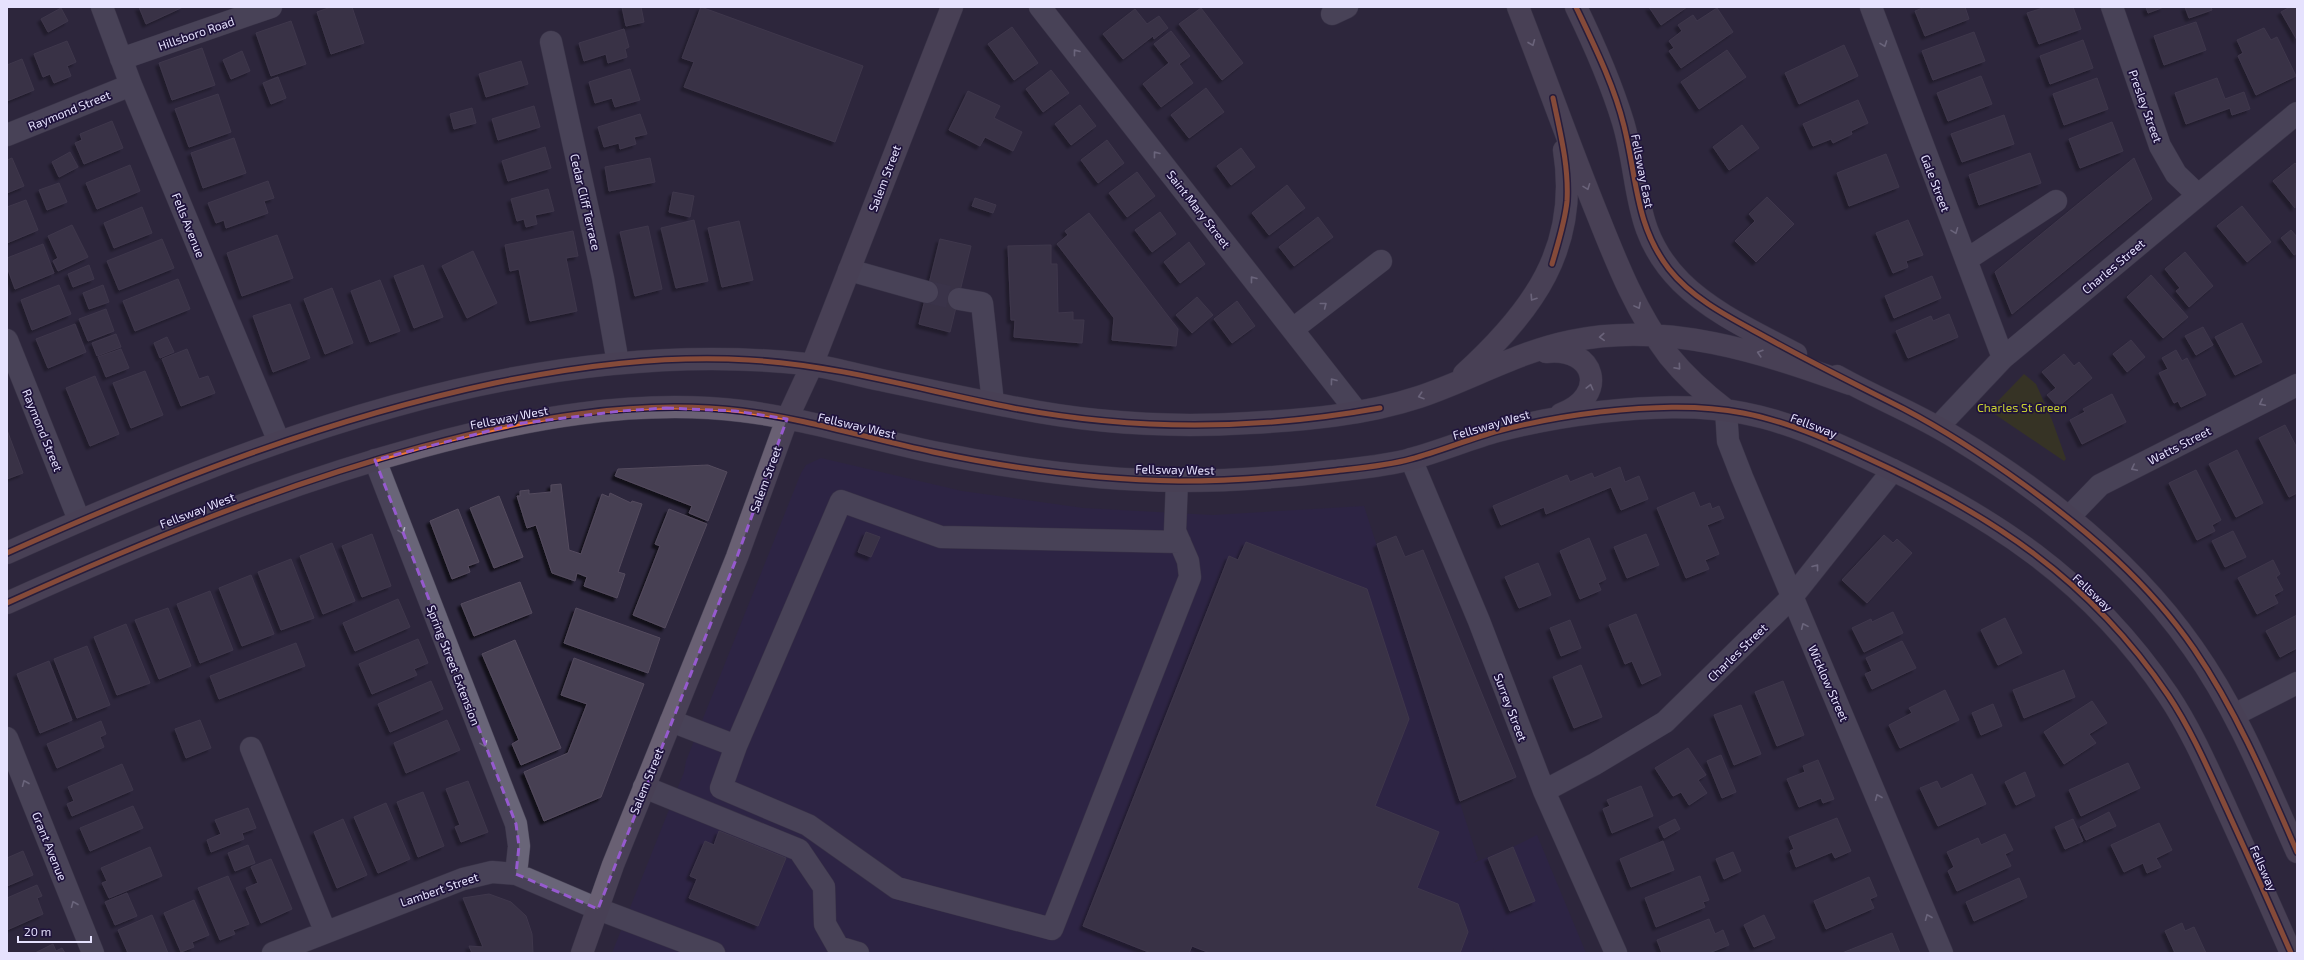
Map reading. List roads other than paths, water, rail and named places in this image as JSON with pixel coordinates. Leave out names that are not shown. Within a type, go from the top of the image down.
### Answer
[{"type":"main road","name":"Salem Street","points":[[582,953],[644,787],[737,557],[787,419],[812,365],[952,7]]},
{"type":"main road","points":[[1518,7],[1612,251],[1637,304],[1655,335],[1685,374],[1701,391],[1726,410]]},
{"type":"main road","name":"Fellsway East","points":[[1576,7],[1604,70],[1623,123],[1643,223],[1653,246],[1670,270],[1694,294],[1732,319],[1850,384]]},
{"type":"main road","points":[[1453,384],[1495,344],[1514,322],[1543,282],[1552,264],[1564,222],[1567,183],[1563,143],[1553,98]]},
{"type":"main road","points":[[7,553],[79,520],[184,477],[279,442],[406,404],[471,388],[538,374],[618,363],[716,359],[812,365],[993,403],[1103,421],[1157,424],[1248,424],[1357,412],[1400,403],[1453,384],[1522,355],[1580,339],[1655,335],[1739,347],[1850,384],[1938,427],[2069,517],[2123,565],[2170,617],[2194,649],[2234,715],[2297,852]]},
{"type":"main road","points":[[1522,355],[1564,352],[1572,355],[1586,365],[1592,378],[1590,391],[1578,406],[1562,413],[1523,424]]},
{"type":"main road","name":"Fellsway West","points":[[7,602],[94,563],[216,513],[375,460],[459,437],[516,424],[613,411],[666,408],[728,410],[787,419],[931,452],[1011,467],[1098,476],[1177,481],[1296,476],[1377,466],[1411,459],[1523,424],[1628,410],[1672,407],[1726,410]]},
{"type":"main road","name":"Fellsway","points":[[1726,410],[1767,418],[1809,432],[1893,470],[1973,511],[2032,551],[2103,614],[2144,662],[2178,710],[2198,746],[2291,953]]},
{"type":"street","name":"Fells Avenue","points":[[102,7],[131,84],[279,442]]},
{"type":"street","name":"Hillsboro Road","points":[[121,59],[271,7]]},
{"type":"street","name":"Saint Mary Street","points":[[1040,7],[1357,412]]},
{"type":"street","name":"Gale Street","points":[[1870,7],[2003,358]]},
{"type":"street","name":"Presley Street","points":[[2112,7],[2160,146],[2176,174],[2198,195]]},
{"type":"street","name":"Cedar Cliff Terrace","points":[[551,42],[603,278],[618,363]]},
{"type":"street","name":"Raymond Street","points":[[7,135],[131,84]]},
{"type":"street","name":"Charles Street","points":[[1938,427],[2003,358],[2297,113]]},
{"type":"street","points":[[1966,260],[2056,201]]},
{"type":"street","points":[[1293,329],[1381,261]]},
{"type":"street","points":[[849,270],[927,292]]},
{"type":"street","points":[[959,299],[982,303],[993,403]]},
{"type":"street","name":"Raymond Street","points":[[7,340],[79,520]]},
{"type":"street","name":"Watts Street","points":[[2069,517],[2100,485],[2297,386]]},
{"type":"street","name":"Wicklow Street","points":[[1726,410],[1728,442],[1942,953]]},
{"type":"street","name":"Surrey Street","points":[[1411,459],[1479,621],[1544,791],[1616,953]]},
{"type":"street","name":"Spring Street Extension","points":[[375,460],[516,824],[519,846],[516,874]]},
{"type":"street","name":"Charles Street","points":[[1544,791],[1595,764],[1665,722],[1792,597],[1893,470]]},
{"type":"street","points":[[1177,481],[1175,531],[1180,542],[1188,561],[1190,577],[1184,596],[1052,929],[897,888],[808,825],[721,788],[736,746],[841,501],[941,537],[1180,542]]},
{"type":"street","points":[[2234,715],[2297,683]]},
{"type":"street","points":[[671,721],[736,746]]},
{"type":"street","name":"Grant Avenue","points":[[7,738],[93,953]]},
{"type":"street","points":[[251,748],[325,932]]},
{"type":"street","points":[[644,787],[799,850],[824,887],[825,924],[838,947],[858,953]]},
{"type":"street","name":"Lambert Street","points":[[273,953],[463,879],[492,872],[516,874],[598,909],[714,953]]},
{"type":"tunnel","points":[[927,292],[959,299]]},
{"type":"park label","name":"Charles St Green","points":[[2022,407]]}]
